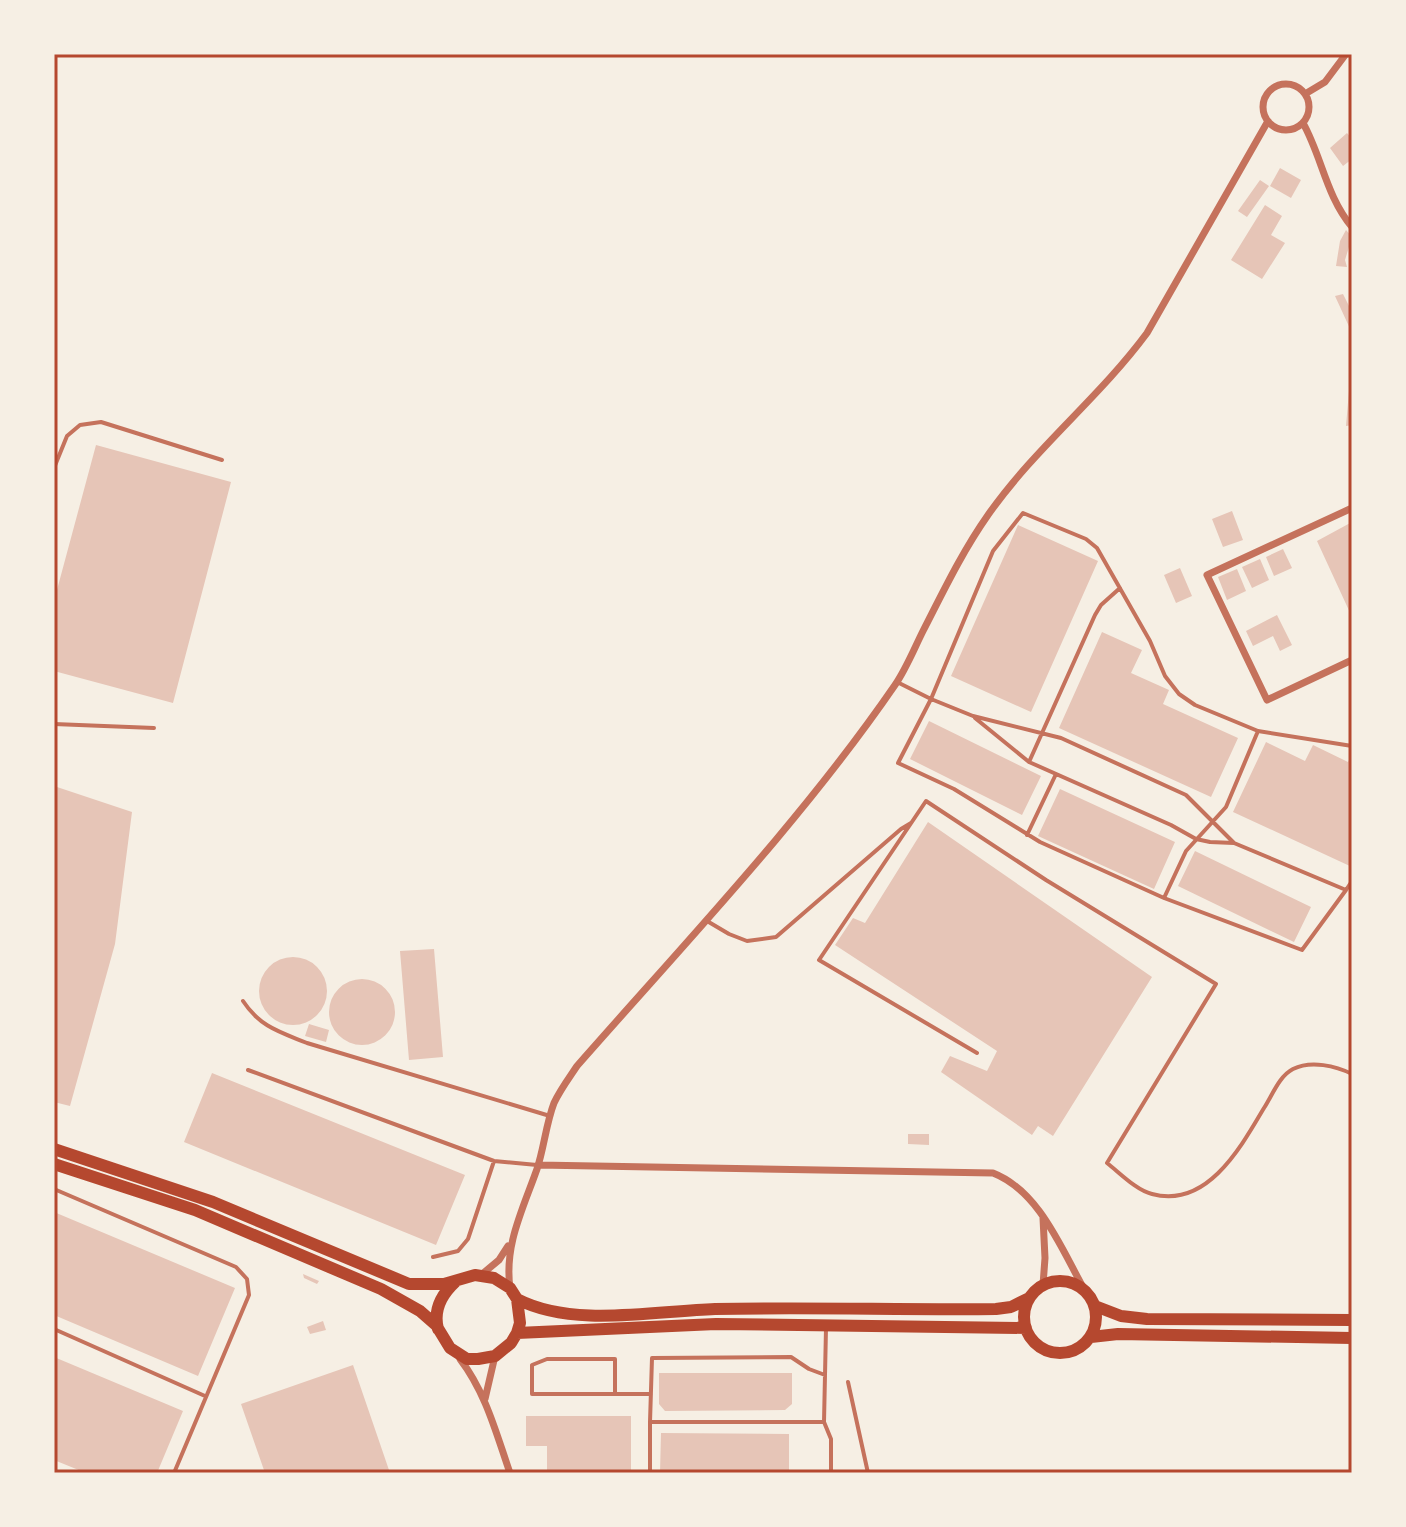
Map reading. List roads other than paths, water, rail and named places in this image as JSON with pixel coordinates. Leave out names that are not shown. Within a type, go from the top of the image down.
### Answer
[{"type":"main road","points":[[54,1149],[213,1202],[409,1284],[433,1285],[481,1275],[494,1278],[545,1311],[591,1314],[758,1309],[996,1309],[1011,1307],[1029,1298],[1043,1285],[1061,1280],[1084,1289],[1095,1306],[1097,1318],[1091,1337],[1083,1346],[1062,1354],[1040,1347],[1026,1328],[1025,1310],[1029,1298]]},
{"type":"main road","points":[[54,1164],[195,1210],[381,1289],[429,1318],[456,1354],[478,1359],[495,1356],[511,1343],[520,1323],[514,1293]]},
{"type":"main road","points":[[439,1332],[439,1303],[444,1293],[458,1280]]},
{"type":"main road","points":[[1095,1306],[1121,1316],[1147,1319],[1352,1320]]},
{"type":"main road","points":[[517,1333],[716,1324],[1026,1328]]},
{"type":"main road","points":[[1091,1337],[1118,1334],[1352,1338]]},
{"type":"street","points":[[1305,94],[1325,82],[1346,54]]},
{"type":"street","points":[[1287,84],[1300,88],[1305,94],[1309,112],[1298,128],[1285,130],[1272,126],[1264,114],[1264,100],[1273,88],[1287,84]]},
{"type":"street","points":[[514,1293],[508,1260],[511,1241],[538,1165],[555,1101],[577,1066],[801,807],[897,682],[954,570],[989,513],[1048,443],[1121,367],[1147,333],[1268,121]]},
{"type":"street","points":[[1303,123],[1315,145],[1334,203],[1352,227]]},
{"type":"street","points":[[1352,508],[1207,575],[1267,700],[1352,660]]},
{"type":"street","points":[[538,1165],[993,1173],[1007,1178],[1043,1216],[1084,1289]]},
{"type":"street","points":[[1043,1216],[1043,1285]]},
{"type":"street","points":[[481,1275],[499,1260],[511,1241]]},
{"type":"street","points":[[456,1354],[485,1399],[510,1473]]},
{"type":"street","points":[[485,1399],[495,1356]]},
{"type":"lane","points":[[54,468],[67,436],[80,425],[101,422],[222,460]]},
{"type":"lane","points":[[1352,746],[1258,731],[1195,705],[1179,694],[1165,676],[1150,641],[1097,548],[1086,539],[1023,513],[988,561],[931,699],[898,763],[954,789],[1027,835],[1164,898],[1302,950],[1352,881]]},
{"type":"lane","points":[[1029,762],[1095,615],[1120,588]]},
{"type":"lane","points":[[897,682],[973,716],[1042,732],[1186,795],[1234,843]]},
{"type":"lane","points":[[973,716],[1029,762],[1196,839],[1234,843],[1346,890]]},
{"type":"lane","points":[[54,724],[154,728]]},
{"type":"lane","points":[[1164,898],[1186,851],[1226,807],[1258,731]]},
{"type":"lane","points":[[1027,835],[1056,774]]},
{"type":"lane","points":[[977,1053],[819,960],[926,801],[1058,888],[1216,984],[1107,1163],[1142,1190],[1154,1195],[1186,1194],[1208,1184],[1224,1169],[1279,1083],[1293,1069],[1334,1066],[1352,1074]]},
{"type":"lane","points":[[705,920],[747,941],[776,937],[914,821]]},
{"type":"lane","points":[[243,1001],[253,1017],[274,1030],[307,1043],[550,1116]]},
{"type":"lane","points":[[248,1070],[494,1161],[538,1165]]},
{"type":"lane","points":[[433,1257],[458,1251],[468,1239],[494,1161]]},
{"type":"lane","points":[[54,1189],[236,1267],[247,1279],[249,1295],[174,1473]]},
{"type":"lane","points":[[808,1473],[831,1473],[831,1439],[824,1422],[827,1325]]},
{"type":"lane","points":[[54,1329],[205,1396]]},
{"type":"lane","points":[[650,1473],[652,1358],[791,1357],[825,1375]]},
{"type":"lane","points":[[615,1394],[615,1359],[547,1359],[532,1365],[532,1394],[615,1394],[651,1394]]},
{"type":"lane","points":[[848,1382],[868,1473]]},
{"type":"lane","points":[[650,1422],[824,1422]]}]
